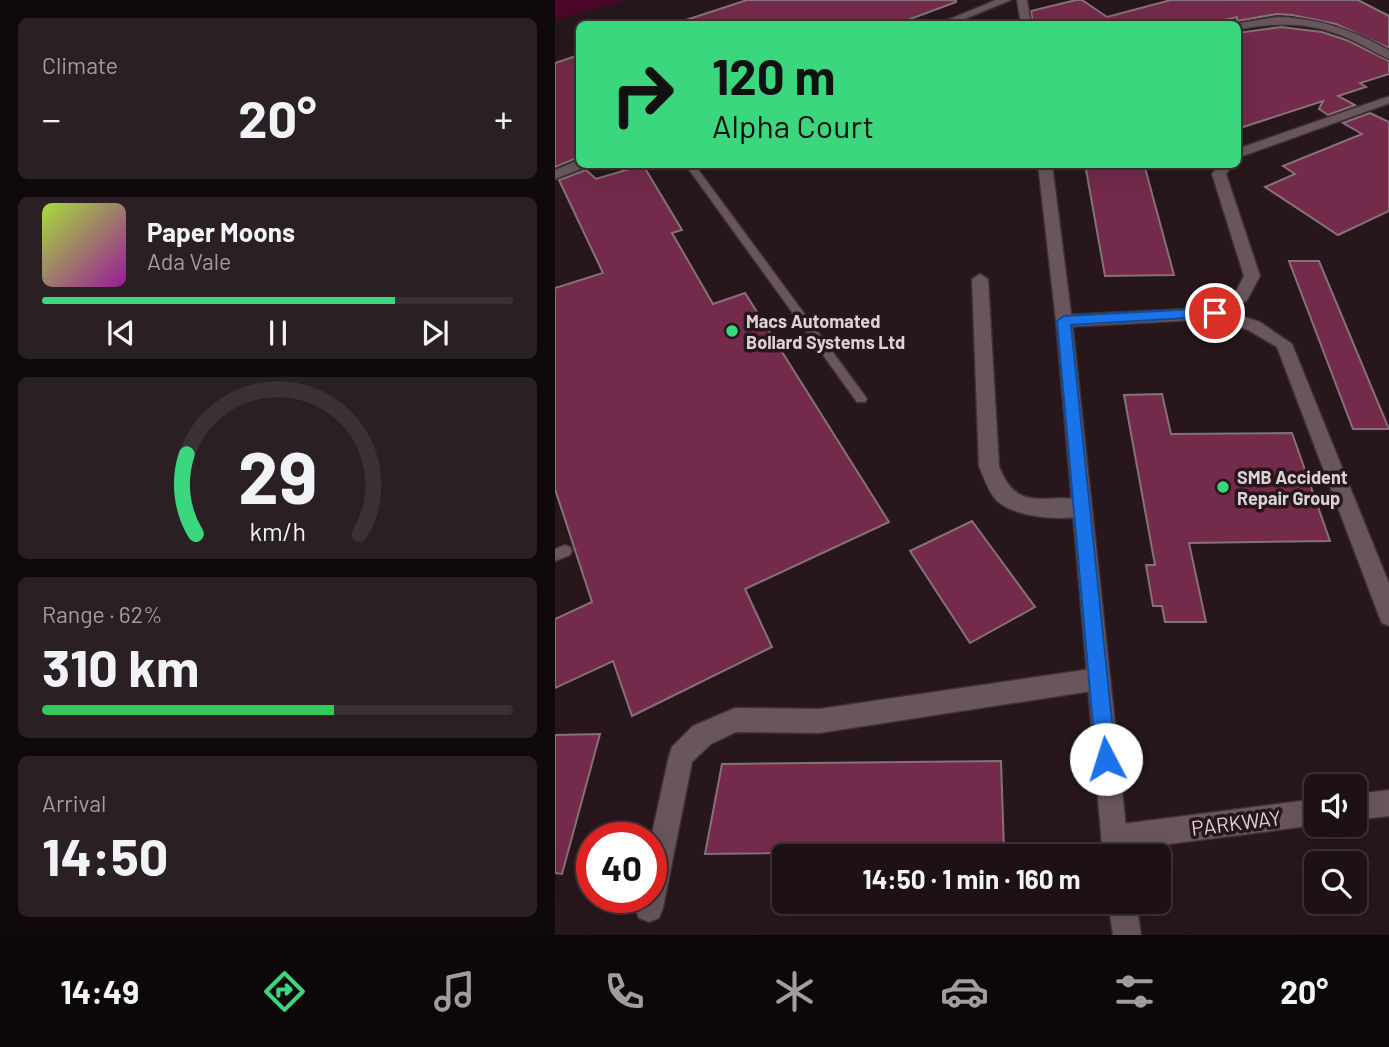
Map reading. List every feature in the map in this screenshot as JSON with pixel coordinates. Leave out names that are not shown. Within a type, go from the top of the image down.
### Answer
[{"type":"street","points":[[951,21],[1006,0]]},
{"type":"street","points":[[1022,0],[1026,21]]},
{"type":"street","points":[[1241,26],[1260,20],[1293,19],[1333,27],[1389,56]]},
{"type":"street","points":[[1241,153],[1389,99]]},
{"type":"street","points":[[555,175],[576,166]]},
{"type":"street","points":[[1045,168],[1064,321],[1115,844]]},
{"type":"street","points":[[1215,313],[1241,296],[1252,276],[1219,174],[1224,168]]},
{"type":"street","points":[[980,279],[989,466],[994,485],[1010,501],[1033,508],[1082,509]]},
{"type":"street","points":[[1064,321],[1215,313],[1254,326],[1284,344],[1389,616]]},
{"type":"street","points":[[667,822],[681,756],[702,735],[735,720],[819,720],[1098,679]]},
{"type":"street","points":[[1367,806],[1389,803]]},
{"type":"street","name":"PARKWAY","points":[[1132,844],[1304,814]]},
{"type":"street","points":[[1124,914],[1127,935]]},
{"type":"lane","points":[[692,168],[861,399]]},
{"type":"shaded area","points":[[555,0],[626,0],[555,20]]},
{"type":"building","points":[[747,0],[956,0],[905,21],[686,20]]},
{"type":"building","points":[[1076,0],[1082,0],[1107,17],[1171,0],[1358,0],[1389,16],[1389,48],[1336,24],[1292,15],[1277,14],[1237,21],[1237,17],[1220,21],[1033,21],[1031,11]]},
{"type":"building","points":[[1281,27],[1322,32],[1349,41],[1389,61],[1389,74],[1360,83],[1366,87],[1338,96],[1355,105],[1328,115],[1319,109],[1323,101],[1241,128],[1241,32]]},
{"type":"building","points":[[576,56],[576,158],[555,167],[555,63]]},
{"type":"building","points":[[1370,113],[1389,122],[1389,211],[1338,235],[1265,187],[1295,174],[1283,166],[1362,134],[1343,123]]},
{"type":"building","points":[[633,168],[645,168],[682,230],[672,233],[713,304],[745,293],[889,522],[745,589],[772,647],[632,716],[613,661],[555,688],[555,619],[592,602],[555,489],[555,288],[603,273],[559,180],[586,170],[596,179]]},
{"type":"building","points":[[1086,168],[1145,168],[1174,275],[1105,276]]},
{"type":"building","points":[[1289,261],[1319,261],[1389,429],[1353,429]]},
{"type":"building","points":[[1162,394],[1171,434],[1292,433],[1330,541],[1189,543],[1206,622],[1165,622],[1162,606],[1153,606],[1146,565],[1155,565],[1124,395]]},
{"type":"building","points":[[972,521],[1035,607],[970,643],[910,551]]},
{"type":"building","points":[[600,734],[562,874],[555,873],[555,735]]},
{"type":"building","points":[[1001,761],[1004,844],[772,844],[772,853],[705,854],[722,764]]},
{"type":"place","name":"Macs Automated Bollard Systems Ltd","points":[[732,331]]},
{"type":"place","name":"SMB Accident Repair Group","points":[[1223,487]]},
{"type":"route","points":[[1106,759],[1064,321],[1215,313]]}]
